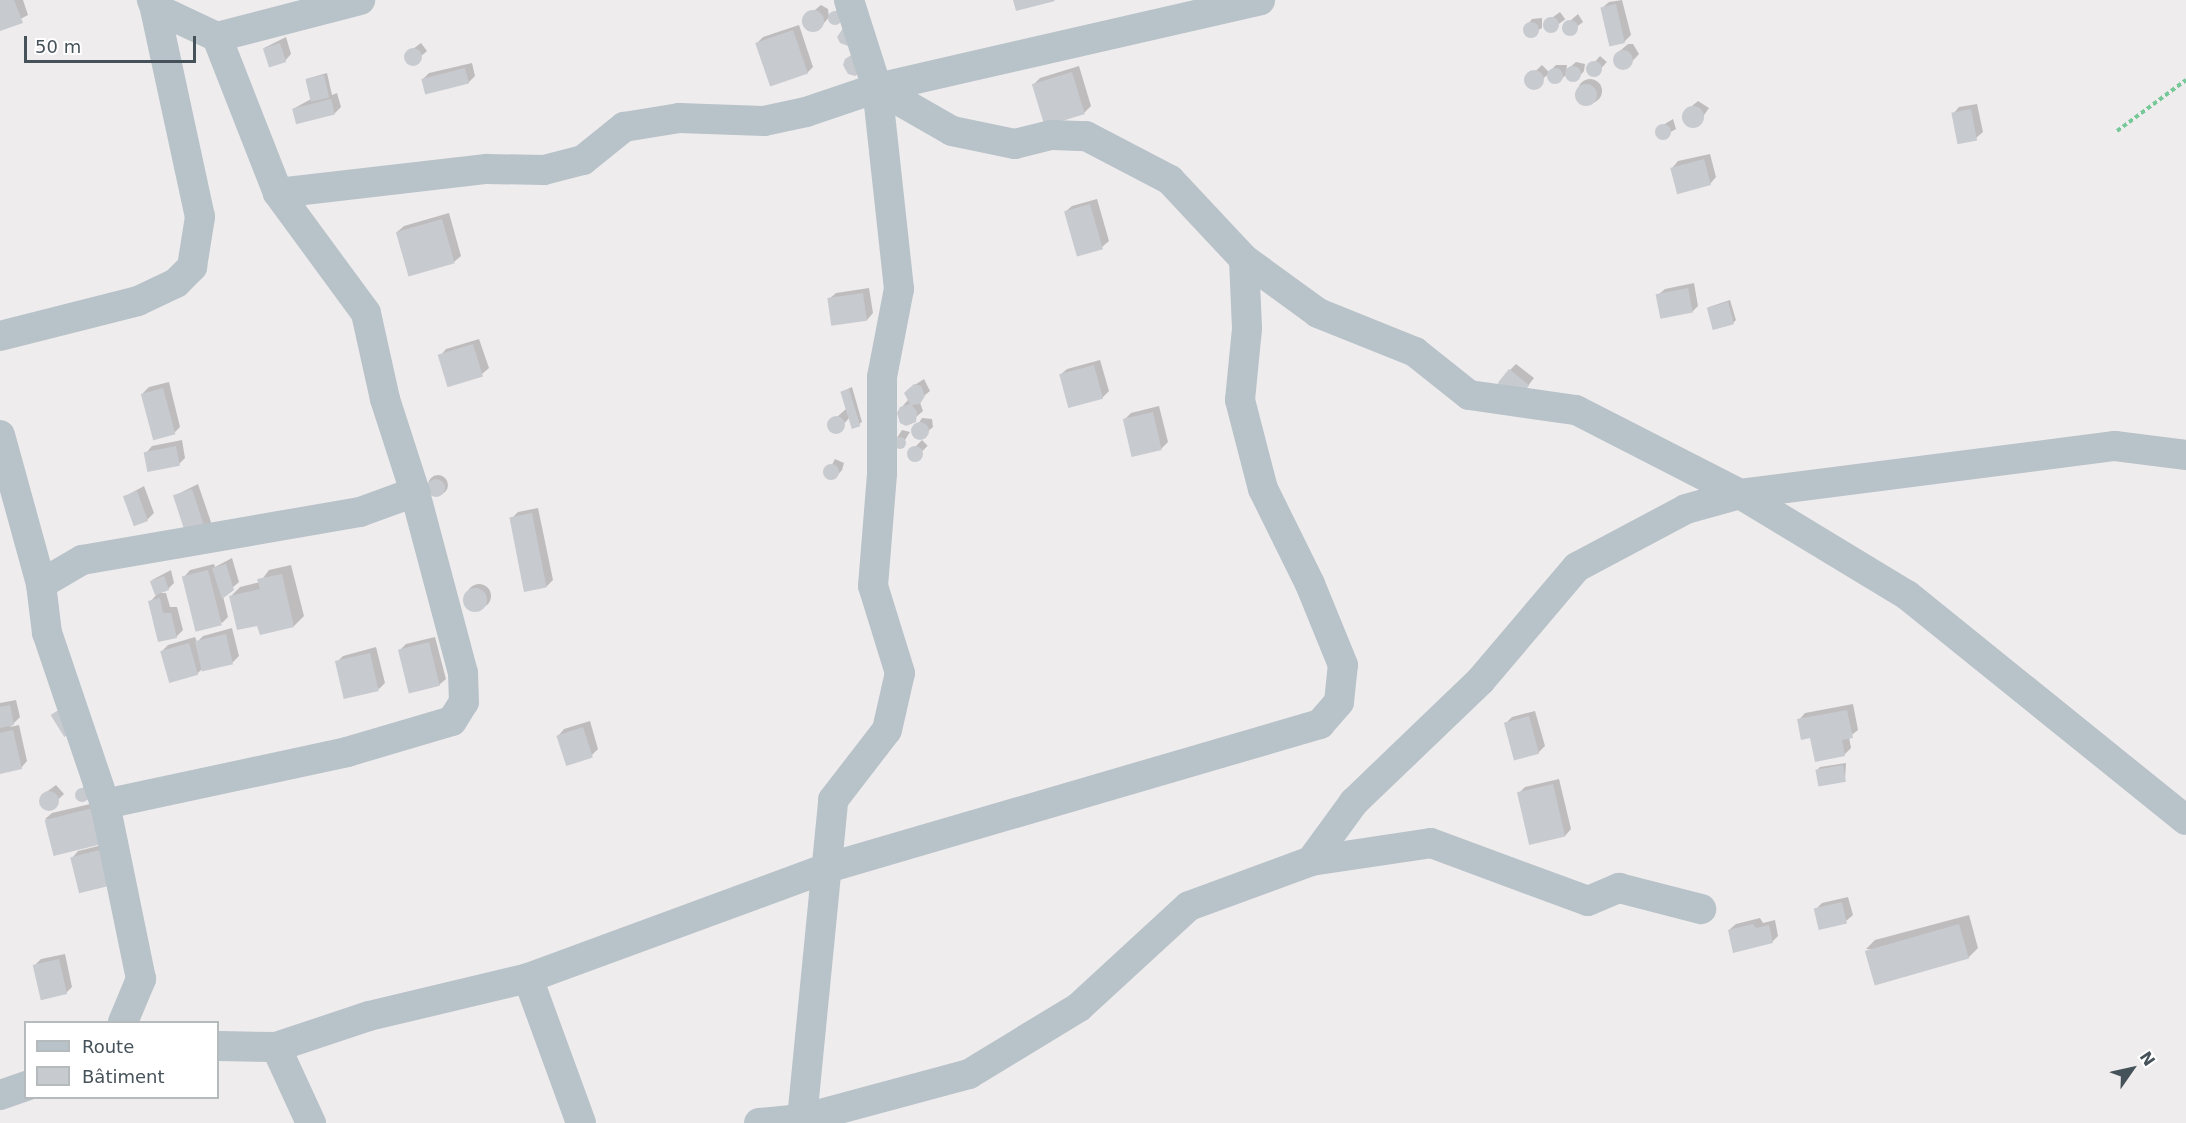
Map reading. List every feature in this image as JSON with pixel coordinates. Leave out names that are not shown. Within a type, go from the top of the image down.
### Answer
[{"type":"street","points":[[217,37],[360,0]]},
{"type":"street","points":[[802,1119],[833,800],[887,730],[900,673],[873,586],[882,473],[882,376],[899,290],[877,87],[849,0]]},
{"type":"street","points":[[278,193],[487,169],[544,170],[583,160],[624,127],[679,118],[764,122],[806,112],[877,87],[1260,0]]},
{"type":"street","points":[[105,804],[347,752],[452,721],[464,702],[463,673],[415,492],[385,399],[366,313],[278,193],[217,37],[154,4]]},
{"type":"street","points":[[0,336],[138,301],[176,283],[192,267],[200,217],[154,4]]},
{"type":"street","points":[[877,87],[952,131],[1015,144],[1052,135],[1086,136],[1170,180],[1244,259],[1318,313],[1415,352],[1468,395],[1576,410],[1740,495],[1907,595],[2186,820]]},
{"type":"street","points":[[219,1046],[276,1047],[369,1016],[528,978],[827,868],[1320,724],[1339,702],[1343,665],[1311,584],[1263,489],[1240,400],[1247,328],[1244,259]]},
{"type":"street","points":[[0,435],[41,584],[47,633],[105,804],[141,980],[124,1021]]},
{"type":"street","points":[[1311,861],[1354,802],[1481,680],[1577,567],[1686,509],[1740,495],[2115,446],[2186,455]]},
{"type":"street","points":[[41,584],[82,560],[360,512],[415,492]]},
{"type":"street","points":[[759,1123],[802,1119],[969,1074],[1079,1007],[1189,906],[1311,861],[1431,843],[1588,901],[1619,888],[1701,909]]},
{"type":"street","points":[[528,978],[581,1123]]},
{"type":"street","points":[[276,1047],[311,1123]]},
{"type":"street","points":[[0,1095],[24,1087]]},
{"type":"path","points":[[2117,131],[2186,80]]},
{"type":"building","points":[[0,0],[14,0],[23,23],[0,31]]},
{"type":"building","points":[[1013,0],[1054,0],[1055,1],[1016,11]]},
{"type":"building","points":[[1616,4],[1625,43],[1609,47],[1600,8]]},
{"type":"building","points":[[813,10],[821,13],[824,21],[821,29],[813,32],[805,29],[802,21],[805,13]]},
{"type":"building","points":[[832,11],[838,11],[842,18],[838,25],[832,25],[828,21],[828,15]]},
{"type":"building","points":[[1551,17],[1557,19],[1559,25],[1557,31],[1551,33],[1545,31],[1543,25],[1545,19]]},
{"type":"building","points":[[1567,20],[1573,20],[1578,28],[1576,34],[1567,36],[1562,31],[1562,25]]},
{"type":"building","points":[[1528,22],[1534,22],[1539,30],[1537,36],[1528,38],[1523,33],[1523,27]]},
{"type":"building","points":[[844,27],[848,46],[840,43],[837,37]]},
{"type":"building","points":[[793,30],[808,73],[770,87],[755,43]]},
{"type":"building","points":[[280,43],[286,62],[269,68],[263,49]]},
{"type":"building","points":[[413,48],[419,51],[422,57],[419,63],[413,66],[407,63],[404,57],[407,51]]},
{"type":"building","points":[[1619,50],[1627,50],[1633,56],[1633,64],[1627,70],[1619,70],[1613,64],[1613,56]]},
{"type":"building","points":[[853,54],[858,74],[855,76],[848,74],[843,65],[845,59]]},
{"type":"building","points":[[1594,61],[1600,63],[1602,69],[1600,75],[1594,77],[1588,75],[1586,69],[1588,63]]},
{"type":"building","points":[[1573,66],[1581,74],[1573,82],[1565,74]]},
{"type":"building","points":[[465,68],[469,84],[425,94],[421,79]]},
{"type":"building","points":[[1552,68],[1558,68],[1563,76],[1561,82],[1552,84],[1547,79],[1547,73]]},
{"type":"building","points":[[1534,70],[1541,73],[1544,80],[1541,87],[1534,90],[1527,87],[1524,80],[1527,73]]},
{"type":"building","points":[[1072,72],[1085,114],[1045,126],[1032,84]]},
{"type":"building","points":[[324,75],[329,97],[311,102],[305,79]]},
{"type":"building","points":[[1586,84],[1594,87],[1597,95],[1594,103],[1586,106],[1578,103],[1575,95],[1578,87]]},
{"type":"building","points":[[331,99],[335,115],[296,124],[292,109]]},
{"type":"building","points":[[1693,106],[1703,113],[1704,117],[1697,127],[1693,128],[1683,121],[1682,117],[1689,107]]},
{"type":"building","points":[[1971,109],[1977,140],[1957,144],[1951,113]]},
{"type":"building","points":[[1660,124],[1666,124],[1671,132],[1669,138],[1660,140],[1655,135],[1655,129]]},
{"type":"building","points":[[1704,159],[1711,185],[1677,194],[1670,168]]},
{"type":"building","points":[[1090,204],[1103,249],[1077,257],[1064,211]]},
{"type":"building","points":[[442,219],[455,263],[409,276],[396,232]]},
{"type":"building","points":[[1688,288],[1693,313],[1660,319],[1656,294]]},
{"type":"building","points":[[863,293],[867,321],[831,326],[827,298]]},
{"type":"building","points":[[1728,302],[1734,324],[1713,330],[1707,308]]},
{"type":"building","points":[[473,344],[483,377],[448,387],[438,355]]},
{"type":"building","points":[[1094,365],[1103,399],[1068,408],[1059,374]]},
{"type":"building","points":[[1509,369],[1529,385],[1518,399],[1498,383]]},
{"type":"building","points":[[914,384],[921,386],[925,396],[920,404],[912,405],[917,412],[916,422],[906,426],[900,423],[897,413],[900,407],[910,404],[904,393]]},
{"type":"building","points":[[163,388],[175,434],[153,440],[141,394]]},
{"type":"building","points":[[849,389],[860,426],[852,429],[840,392]]},
{"type":"building","points":[[1153,412],[1162,450],[1132,457],[1123,419]]},
{"type":"building","points":[[836,416],[842,419],[845,425],[842,431],[836,434],[830,431],[827,425],[830,419]]},
{"type":"building","points":[[920,422],[926,425],[929,431],[926,437],[920,440],[914,437],[911,431],[914,425]]},
{"type":"building","points":[[902,437],[906,443],[902,449],[898,449],[894,441]]},
{"type":"building","points":[[176,446],[180,466],[147,472],[144,452]]},
{"type":"building","points":[[915,446],[921,448],[923,454],[921,460],[915,462],[909,460],[907,454],[909,448]]},
{"type":"building","points":[[828,464],[834,464],[839,472],[837,478],[828,480],[823,475],[823,469]]},
{"type":"building","points":[[436,479],[442,482],[445,488],[442,494],[436,497],[430,494],[427,488],[430,482]]},
{"type":"building","points":[[192,489],[207,535],[188,541],[173,495]]},
{"type":"building","points":[[137,491],[148,521],[134,526],[123,496]]},
{"type":"building","points":[[532,513],[547,588],[524,592],[509,517]]},
{"type":"building","points":[[226,564],[234,590],[222,599],[212,568]]},
{"type":"building","points":[[208,570],[222,625],[196,632],[182,577]]},
{"type":"building","points":[[282,574],[294,627],[260,635],[257,626],[237,630],[229,596],[260,589],[257,579]]},
{"type":"building","points":[[164,576],[169,590],[155,595],[150,581]]},
{"type":"building","points":[[475,588],[483,592],[487,600],[483,608],[475,612],[467,608],[463,600],[467,592]]},
{"type":"building","points":[[160,598],[163,613],[171,613],[177,638],[158,642],[148,601]]},
{"type":"building","points":[[226,634],[233,664],[202,671],[195,641]]},
{"type":"building","points":[[429,642],[440,686],[409,693],[398,650]]},
{"type":"building","points":[[189,643],[198,675],[169,683],[160,651]]},
{"type":"building","points":[[370,653],[379,691],[344,699],[335,661]]},
{"type":"building","points":[[10,705],[14,725],[0,728],[0,707]]},
{"type":"building","points":[[65,706],[79,728],[64,737],[51,715]]},
{"type":"building","points":[[1847,710],[1853,738],[1842,740],[1845,756],[1815,762],[1810,738],[1801,740],[1797,719]]},
{"type":"building","points":[[1529,716],[1539,754],[1514,760],[1504,723]]},
{"type":"building","points":[[583,727],[593,757],[566,766],[556,736]]},
{"type":"building","points":[[13,730],[22,769],[0,774],[0,733]]},
{"type":"building","points":[[1843,765],[1846,782],[1818,787],[1815,770]]},
{"type":"building","points":[[1553,784],[1565,837],[1529,845],[1517,792]]},
{"type":"building","points":[[79,788],[85,788],[89,795],[85,802],[79,802],[75,798],[75,792]]},
{"type":"building","points":[[49,791],[56,794],[59,801],[56,808],[49,811],[42,808],[39,801],[42,794]]},
{"type":"building","points":[[97,807],[106,843],[54,856],[45,820]]},
{"type":"building","points":[[108,848],[117,884],[79,893],[70,857]]},
{"type":"building","points":[[1842,902],[1847,923],[1819,930],[1814,909]]},
{"type":"building","points":[[1753,924],[1756,928],[1769,925],[1773,943],[1733,953],[1728,930]]},
{"type":"building","points":[[1959,924],[1969,959],[1875,986],[1865,951]]},
{"type":"building","points":[[59,959],[67,994],[41,1000],[33,965]]}]
